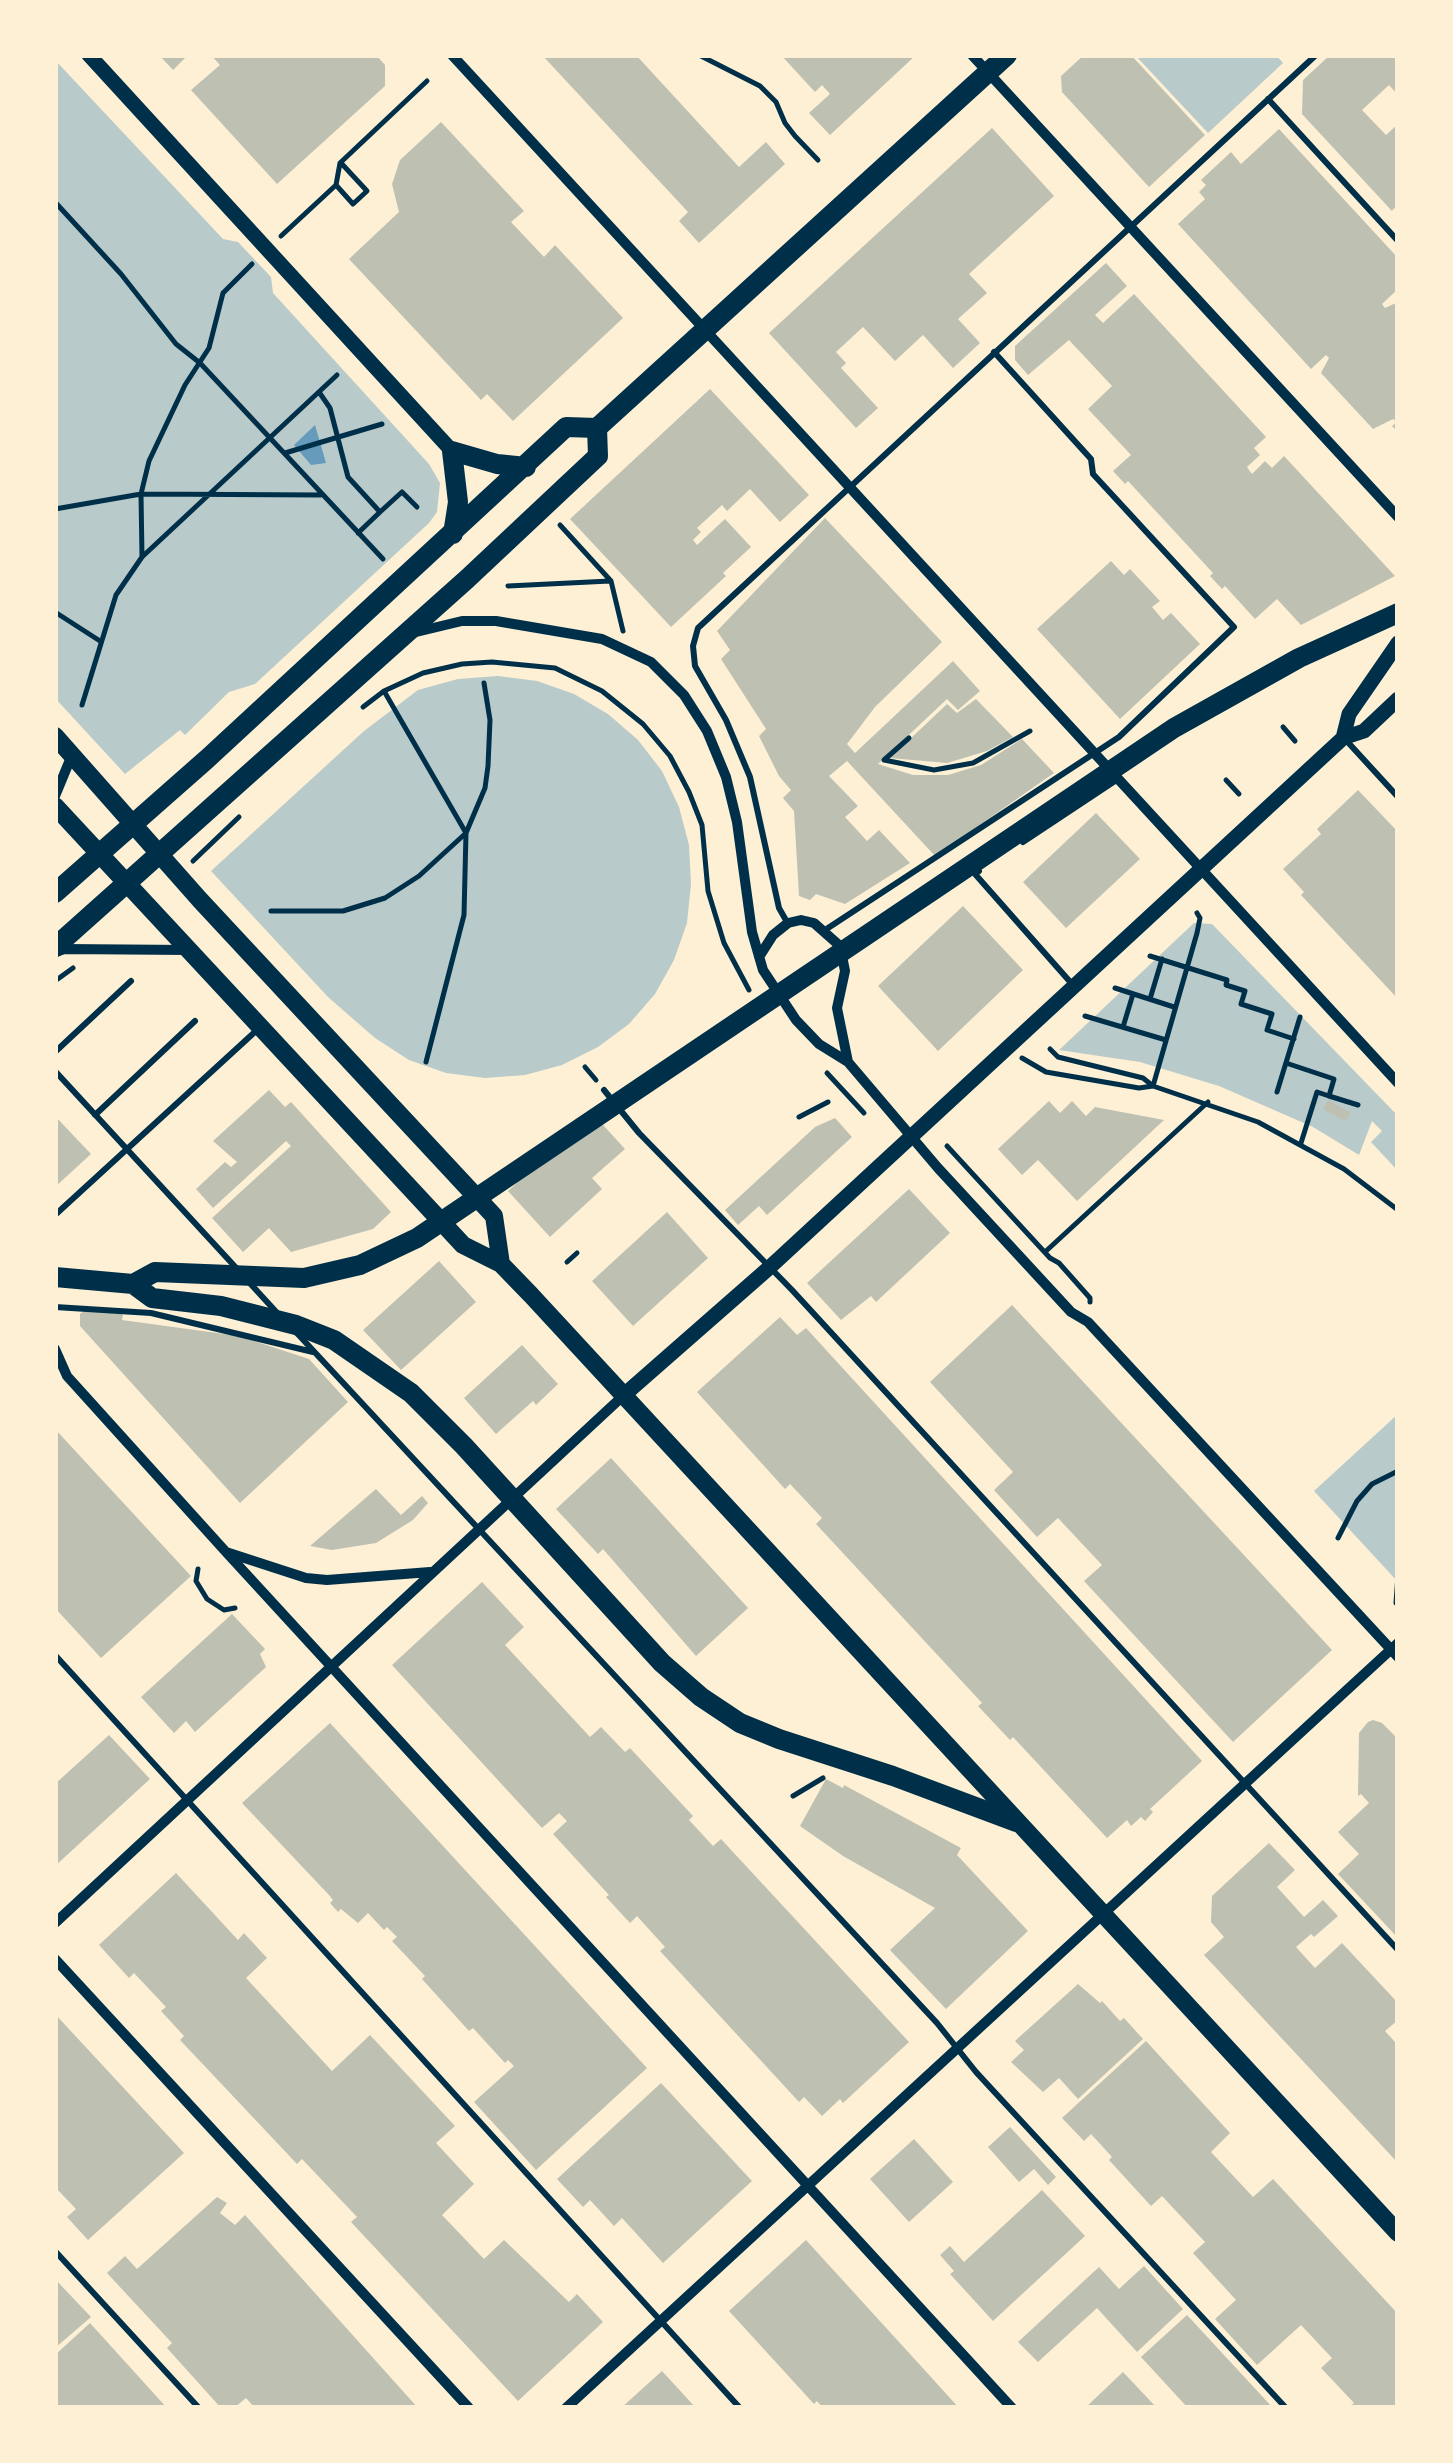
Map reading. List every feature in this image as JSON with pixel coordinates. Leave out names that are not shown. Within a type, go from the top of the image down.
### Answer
[{"type":"highway","points":[[55,892],[207,759],[566,427],[597,428],[1006,55]]},
{"type":"highway","points":[[55,950],[468,579],[598,456],[597,428]]},
{"type":"highway","points":[[453,534],[458,502],[452,451],[497,464],[526,466]]},
{"type":"highway","points":[[132,1284],[155,1272],[304,1278],[360,1264],[416,1238],[1174,728],[1298,658],[1398,613]]},
{"type":"highway","points":[[55,1277],[132,1284],[152,1298],[221,1306],[296,1324],[334,1340],[411,1393],[662,1662],[701,1697],[753,1728],[1016,1822]]},
{"type":"main road","points":[[55,736],[63,760],[200,900],[494,1216],[501,1264]]},
{"type":"main road","points":[[55,806],[462,1245],[501,1264],[624,1394],[1398,2233]]},
{"type":"street","points":[[90,55],[452,451]]},
{"type":"street","points":[[452,55],[1398,1083]]},
{"type":"street","points":[[972,55],[1398,516]]},
{"type":"street","points":[[401,636],[462,620],[496,621],[602,639],[651,662],[684,695],[707,731],[726,777],[759,957],[772,987],[796,1020],[820,1044],[848,1062],[1028,1266],[1071,1312],[1088,1322],[1396,1650],[1102,1913],[566,2408]]},
{"type":"street","points":[[1343,738],[1349,714],[1398,642]]},
{"type":"street","points":[[55,1923],[476,1530],[770,1267],[1343,738],[1364,731],[1398,700]]},
{"type":"street","points":[[55,796],[63,760]]},
{"type":"street","points":[[759,957],[773,935],[801,920],[825,930],[840,946],[845,972],[837,1008],[848,1062]]},
{"type":"street","points":[[55,950],[190,950]]},
{"type":"street","points":[[55,1348],[67,1376]]},
{"type":"street","points":[[55,1369],[67,1376],[1012,2408]]},
{"type":"street","points":[[226,1552],[306,1578],[327,1580],[431,1572]]},
{"type":"street","points":[[55,1958],[469,2408]]},
{"type":"lane","points":[[788,924],[779,908],[750,777],[726,720],[695,666],[693,646],[698,628],[1316,55]]},
{"type":"lane","points":[[1268,99],[1398,241]]},
{"type":"lane","points":[[825,930],[1120,738],[1234,627],[1092,474],[1091,458],[994,352]]},
{"type":"lane","points":[[1343,738],[1398,797]]},
{"type":"lane","points":[[1074,986],[975,874],[1118,779]]},
{"type":"lane","points":[[55,1052],[131,980]]},
{"type":"lane","points":[[95,1115],[195,1021]]},
{"type":"lane","points":[[55,1215],[261,1025]]},
{"type":"lane","points":[[55,1071],[1286,2408]]},
{"type":"lane","points":[[604,1090],[639,1133],[770,1267],[1398,1950]]},
{"type":"lane","points":[[55,1307],[151,1313],[314,1352]]},
{"type":"lane","points":[[55,1655],[740,2408]]},
{"type":"lane","points":[[55,2251],[199,2408]]},
{"type":"path","points":[[699,55],[760,86],[776,102],[795,136],[818,160]]},
{"type":"path","points":[[278,238],[336,185],[340,162],[427,81]]},
{"type":"path","points":[[336,185],[354,204],[367,192],[340,162]]},
{"type":"path","points":[[55,202],[121,274],[176,344],[200,362],[382,559]]},
{"type":"path","points":[[142,556],[141,494],[150,460],[185,385],[209,348],[223,294],[256,261]]},
{"type":"path","points":[[82,705],[116,595],[142,556],[337,376]]},
{"type":"path","points":[[319,392],[330,408],[348,477],[380,512]]},
{"type":"path","points":[[285,454],[382,424]]},
{"type":"path","points":[[358,532],[402,492],[417,507]]},
{"type":"path","points":[[55,509],[141,494],[324,495]]},
{"type":"path","points":[[560,525],[611,581],[623,630]]},
{"type":"path","points":[[508,586],[611,581]]},
{"type":"path","points":[[55,612],[100,642]]},
{"type":"path","points":[[355,712],[384,691],[423,673],[462,664],[492,662],[555,668],[602,690],[643,724],[670,756],[689,792],[702,825],[708,890],[724,943],[757,1002]]},
{"type":"path","points":[[426,1062],[464,915],[466,834],[485,788],[490,720],[484,683]]},
{"type":"path","points":[[384,691],[466,834]]},
{"type":"path","points":[[1282,727],[1295,740]]},
{"type":"path","points":[[908,738],[884,760],[934,770],[973,763],[1030,731]]},
{"type":"path","points":[[1226,780],[1239,794]]},
{"type":"path","points":[[271,912],[344,911],[385,898],[419,876],[466,834]]},
{"type":"path","points":[[1153,1086],[1198,932],[1197,914]]},
{"type":"path","points":[[1150,956],[1228,980],[1226,985],[1245,991],[1241,1004],[1272,1014],[1267,1030],[1294,1038]]},
{"type":"path","points":[[1150,999],[1162,959]]},
{"type":"path","points":[[1115,988],[1176,1007]]},
{"type":"path","points":[[1123,1027],[1134,994]]},
{"type":"path","points":[[1085,1016],[1166,1040]]},
{"type":"path","points":[[1277,1092],[1300,1017]]},
{"type":"path","points":[[1050,1048],[1058,1057],[1144,1078],[1153,1086]]},
{"type":"path","points":[[1286,1063],[1334,1079],[1329,1096]]},
{"type":"path","points":[[816,1065],[827,1072],[871,1122]]},
{"type":"path","points":[[1032,1066],[1046,1072],[1139,1088],[1153,1086],[1208,1102],[1301,1143],[1344,1169],[1398,1210]]},
{"type":"path","points":[[1301,1143],[1317,1092],[1358,1105]]},
{"type":"path","points":[[799,1116],[828,1102]]},
{"type":"path","points":[[1045,1252],[1208,1102]]},
{"type":"path","points":[[947,1146],[1050,1258]]},
{"type":"path","points":[[566,1262],[576,1253]]},
{"type":"path","points":[[1338,1538],[1357,1501],[1372,1484],[1398,1471]]},
{"type":"path","points":[[198,1569],[196,1581],[208,1599],[224,1610],[235,1608]]},
{"type":"path","points":[[1396,1603],[1398,1575]]},
{"type":"path","points":[[793,1796],[824,1778]]},
{"type":"shaded area","points":[[1135,55],[1276,55],[1283,63],[1208,133]]},
{"type":"shaded area","points":[[55,60],[223,239],[238,242],[271,277],[273,293],[429,464],[440,483],[437,512],[429,523],[255,684],[229,692],[185,735],[180,730],[125,774],[55,698]]},
{"type":"shaded area","points":[[498,676],[537,681],[574,694],[608,714],[638,740],[662,771],[679,807],[689,845],[691,884],[687,923],[674,960],[655,994],[629,1024],[598,1047],[562,1065],[525,1075],[485,1078],[446,1073],[409,1060],[375,1038],[328,997],[211,871],[364,731],[418,690],[458,679]]},
{"type":"shaded area","points":[[1194,923],[1212,924],[1398,1116],[1398,1171],[1371,1142],[1382,1131],[1372,1121],[1359,1155],[1313,1127],[1219,1086],[1140,1062],[1059,1050]]},
{"type":"shaded area","points":[[1398,1414],[1398,1582],[1314,1491]]},
{"type":"water","points":[[315,425],[326,463],[311,465],[294,445]]},
{"type":"building","points":[[159,55],[188,55],[173,70]]},
{"type":"building","points":[[211,55],[376,55],[385,65],[385,86],[277,184],[191,90],[220,65]]},
{"type":"building","points":[[542,55],[636,55],[739,167],[766,142],[785,164],[699,243],[679,221],[688,212]]},
{"type":"building","points":[[781,55],[916,55],[830,135],[809,113],[830,94],[822,85],[815,92]]},
{"type":"building","points":[[1084,55],[1131,55],[1205,135],[1149,187],[1062,92],[1061,76]]},
{"type":"building","points":[[1330,55],[1398,55],[1398,95],[1389,85],[1362,110],[1386,135],[1398,124],[1398,212],[1394,208],[1392,211],[1302,114],[1303,80]]},
{"type":"building","points":[[441,122],[524,211],[511,222],[544,257],[555,245],[623,318],[513,421],[487,394],[481,400],[349,259],[399,212],[392,184],[400,160]]},
{"type":"building","points":[[992,128],[1054,196],[969,274],[987,293],[958,319],[980,343],[953,368],[923,335],[895,361],[863,327],[836,352],[846,363],[841,368],[878,408],[856,428],[769,333]]},
{"type":"building","points":[[1279,129],[1398,258],[1398,289],[1382,304],[1385,308],[1398,302],[1398,432],[1392,426],[1397,422],[1393,419],[1373,429],[1321,373],[1329,358],[1326,355],[1311,369],[1178,224],[1205,199],[1199,192],[1206,185],[1201,180],[1231,152],[1241,164]]},
{"type":"building","points":[[1106,263],[1127,286],[1095,315],[1103,323],[1134,294],[1266,437],[1254,448],[1260,455],[1247,467],[1252,474],[1265,461],[1272,468],[1284,456],[1395,576],[1301,625],[1277,599],[1255,619],[1225,586],[1222,589],[1210,576],[1213,573],[1128,481],[1125,484],[1113,471],[1131,455],[1088,409],[1112,386],[1069,340],[1028,375],[1015,360],[1015,346]]},
{"type":"building","points":[[710,389],[809,495],[780,522],[750,489],[727,511],[722,505],[697,528],[701,532],[693,540],[697,545],[725,519],[751,547],[671,627],[570,519]]},
{"type":"building","points":[[825,518],[942,642],[875,707],[847,744],[855,753],[953,661],[980,691],[958,710],[947,699],[878,764],[913,775],[948,775],[981,765],[1022,739],[1054,773],[935,856],[847,761],[829,776],[858,806],[845,817],[867,841],[879,830],[910,863],[845,904],[816,894],[810,900],[799,896],[794,811],[783,798],[791,790],[779,776],[759,736],[766,729],[721,659],[730,650],[717,631]]},
{"type":"building","points":[[1111,561],[1124,575],[1130,569],[1160,601],[1152,607],[1163,620],[1171,613],[1200,644],[1120,719],[1037,629]]},
{"type":"building","points":[[976,699],[1013,737],[987,751],[947,763],[890,758],[947,704],[957,713]]},
{"type":"building","points":[[1358,790],[1398,832],[1398,999],[1301,895],[1304,892],[1283,869],[1321,834],[1317,829]]},
{"type":"building","points":[[1096,813],[1140,859],[1066,928],[1023,882]]},
{"type":"building","points":[[963,906],[1023,970],[938,1051],[878,986]]},
{"type":"building","points":[[269,1090],[285,1107],[291,1102],[391,1212],[373,1229],[291,1252],[269,1228],[243,1252],[212,1218],[291,1146],[286,1141],[213,1208],[196,1189],[225,1162],[231,1167],[237,1162],[213,1141]]},
{"type":"building","points":[[1328,1100],[1351,1113],[1345,1121],[1323,1109]]},
{"type":"building","points":[[1049,1101],[1060,1113],[1072,1101],[1086,1116],[1095,1107],[1164,1120],[1077,1201],[1038,1160],[1022,1175],[998,1149]]},
{"type":"building","points":[[593,1114],[625,1149],[592,1178],[602,1189],[550,1237],[508,1191]]},
{"type":"building","points":[[55,1116],[91,1154],[55,1187]]},
{"type":"building","points":[[835,1118],[852,1137],[767,1215],[759,1206],[738,1225],[725,1210],[815,1127]]},
{"type":"building","points":[[909,1189],[950,1233],[876,1302],[871,1296],[841,1320],[807,1283]]},
{"type":"building","points":[[667,1212],[708,1258],[633,1326],[592,1281]]},
{"type":"building","points":[[439,1261],[476,1302],[401,1370],[363,1330]]},
{"type":"building","points":[[1012,1305],[1332,1650],[1233,1742],[1084,1581],[1102,1565],[1058,1518],[1037,1537],[994,1490],[1013,1472],[930,1382]]},
{"type":"building","points":[[85,1310],[123,1314],[122,1320],[239,1336],[309,1359],[348,1402],[240,1503],[80,1326],[80,1314]]},
{"type":"building","points":[[780,1317],[797,1335],[806,1328],[1202,1761],[1150,1809],[1153,1812],[1145,1821],[1141,1817],[1131,1826],[1127,1820],[1107,1838],[1013,1737],[1010,1740],[978,1706],[982,1703],[816,1524],[822,1518],[790,1484],[785,1489],[697,1392]]},
{"type":"building","points":[[522,1345],[558,1384],[496,1434],[464,1398]]},
{"type":"building","points":[[55,1429],[191,1576],[101,1658],[55,1608]]},
{"type":"building","points":[[611,1458],[748,1608],[696,1656],[603,1549],[598,1554],[556,1509]]},
{"type":"building","points":[[376,1489],[401,1515],[422,1496],[428,1503],[413,1520],[376,1543],[332,1550],[310,1546]]},
{"type":"building","points":[[482,1582],[524,1627],[505,1645],[590,1737],[601,1727],[625,1752],[630,1748],[693,1816],[689,1820],[713,1846],[721,1839],[909,2042],[843,2103],[840,2099],[822,2116],[804,2097],[799,2102],[660,1951],[665,1947],[637,1916],[630,1923],[553,1834],[567,1821],[559,1813],[542,1828],[392,1665]]},
{"type":"building","points":[[232,1614],[265,1649],[260,1654],[266,1667],[195,1732],[186,1721],[174,1733],[141,1697]]},
{"type":"building","points":[[1373,1720],[1382,1723],[1398,1739],[1398,1938],[1338,1874],[1359,1854],[1338,1832],[1369,1803],[1361,1794],[1358,1796],[1359,1733]]},
{"type":"building","points":[[330,1723],[647,2068],[536,2170],[474,2102],[514,2066],[508,2060],[505,2063],[473,2028],[469,2031],[392,1941],[397,1937],[387,1927],[384,1930],[368,1913],[358,1923],[341,1909],[338,1912],[329,1895],[242,1803]]},
{"type":"building","points":[[109,1735],[150,1779],[55,1866],[55,1784]]},
{"type":"building","points":[[826,1779],[961,1848],[957,1855],[1028,1931],[946,2009],[890,1950],[935,1908],[843,1856],[800,1826]]},
{"type":"building","points":[[1269,1843],[1295,1870],[1277,1887],[1304,1917],[1323,1900],[1338,1916],[1296,1947],[1315,1968],[1342,1943],[1398,2003],[1398,2020],[1385,2031],[1395,2042],[1398,2039],[1398,2163],[1204,1955],[1224,1937],[1211,1922],[1212,1896]]},
{"type":"building","points":[[176,1873],[238,1940],[244,1933],[267,1958],[246,1978],[332,2071],[370,2035],[455,2126],[436,2143],[474,2184],[442,2215],[484,2259],[504,2240],[569,2302],[577,2294],[603,2322],[518,2401],[351,2222],[357,2217],[302,2159],[297,2164],[180,2040],[184,2036],[161,2011],[166,2007],[134,1973],[129,1978],[99,1945]]},
{"type":"building","points":[[1078,1984],[1102,2001],[1120,2021],[1124,2018],[1143,2039],[1078,2099],[1059,2078],[1043,2092],[1011,2062],[1024,2050],[1015,2041]]},
{"type":"building","points":[[55,2014],[184,2153],[88,2240],[67,2217],[76,2209],[55,2187]]},
{"type":"building","points":[[1146,2041],[1230,2133],[1211,2152],[1253,2197],[1273,2179],[1398,2314],[1398,2408],[1348,2408],[1354,2403],[1321,2368],[1332,2358],[1301,2325],[1257,2365],[1215,2319],[1236,2300],[1193,2253],[1205,2242],[1162,2196],[1151,2206],[1091,2134],[1084,2141],[1062,2118]]},
{"type":"building","points":[[661,2083],[752,2181],[663,2263],[622,2218],[614,2226],[590,2200],[583,2207],[557,2179]]},
{"type":"building","points":[[1010,2127],[1056,2177],[1048,2185],[1034,2169],[1019,2182],[988,2147]]},
{"type":"building","points":[[914,2139],[953,2182],[909,2222],[870,2179]]},
{"type":"building","points":[[1042,2190],[1085,2236],[993,2321],[950,2274],[954,2271],[940,2255],[950,2246],[964,2262]]},
{"type":"building","points":[[217,2197],[227,2203],[220,2213],[235,2225],[245,2215],[418,2408],[255,2408],[246,2398],[234,2408],[221,2408],[167,2348],[172,2343],[107,2273],[125,2256],[137,2269]]},
{"type":"building","points":[[806,2240],[959,2408],[823,2408],[817,2401],[814,2404],[729,2311]]},
{"type":"building","points":[[1144,2266],[1183,2309],[1137,2352],[1097,2308],[1038,2362],[1018,2342],[1099,2267],[1119,2289]]},
{"type":"building","points":[[55,2279],[91,2317],[55,2348]]},
{"type":"building","points":[[1187,2315],[1273,2408],[1188,2408],[1141,2357]]},
{"type":"building","points":[[90,2323],[167,2408],[55,2408],[55,2355]]},
{"type":"building","points":[[662,2371],[696,2408],[621,2408]]},
{"type":"building","points":[[1123,2372],[1157,2408],[1085,2408]]}]
